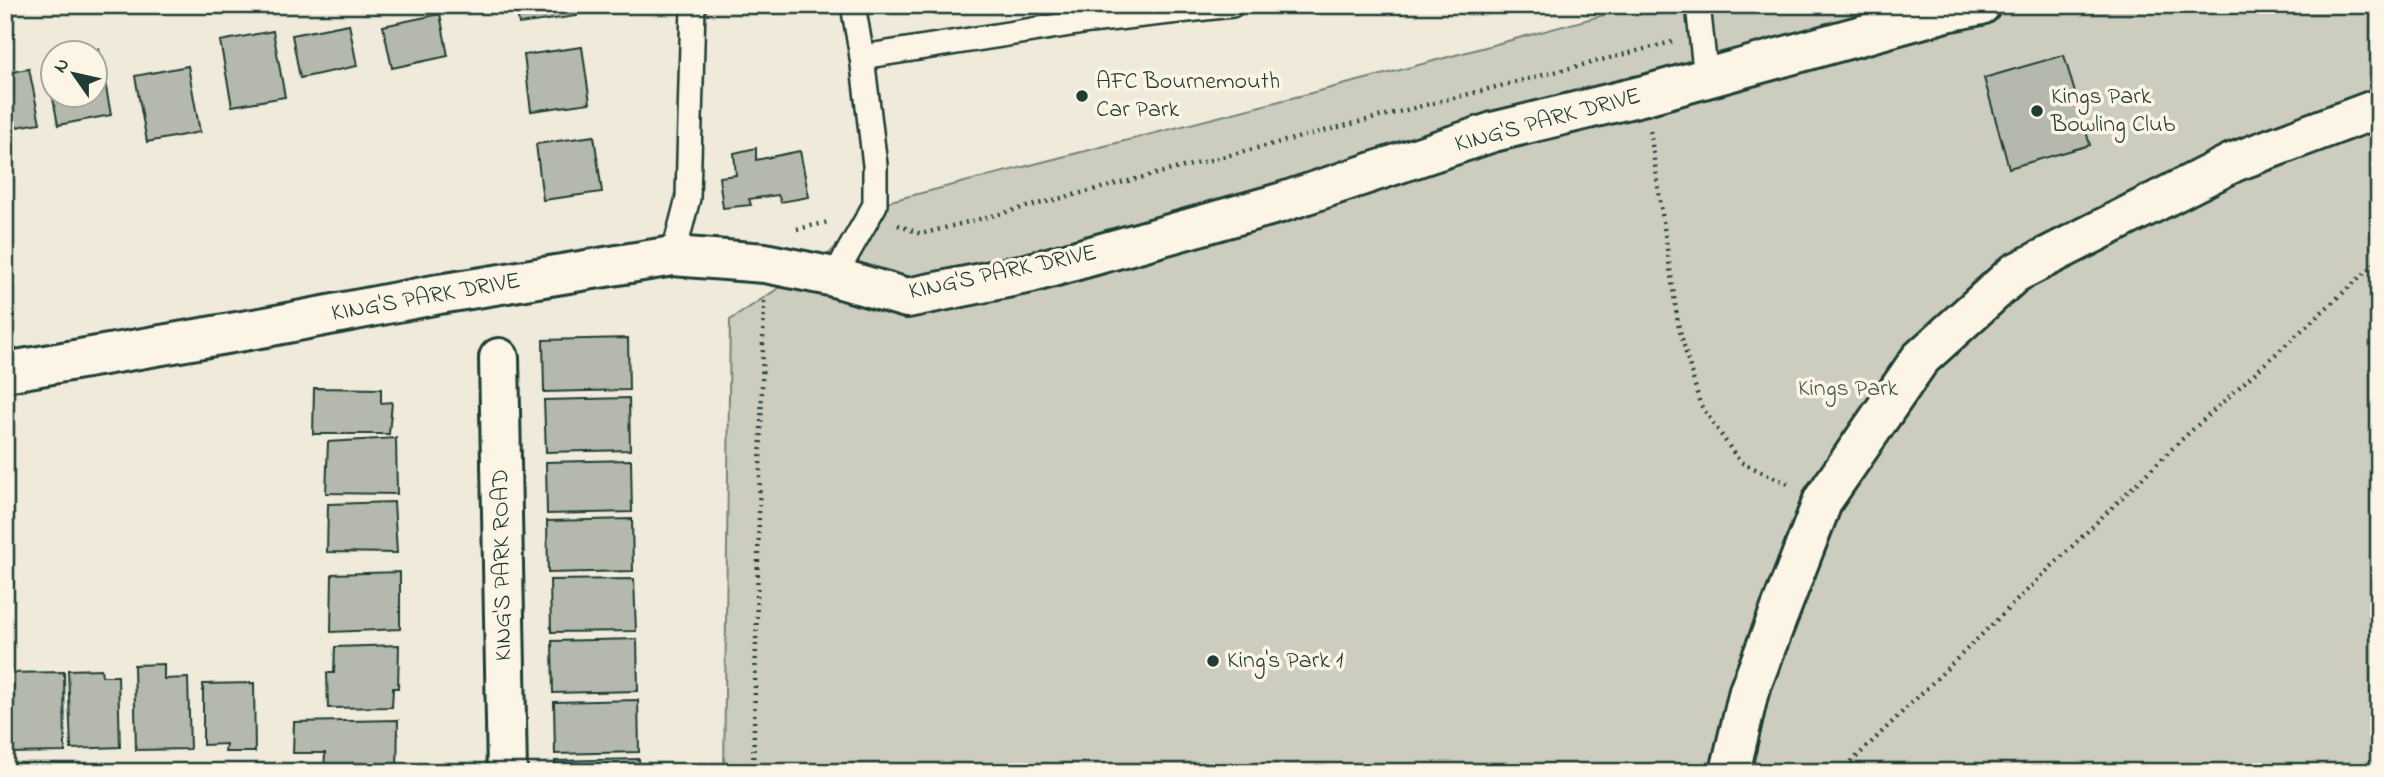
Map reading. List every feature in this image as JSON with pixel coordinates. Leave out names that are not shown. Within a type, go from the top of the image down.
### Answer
[{"type":"street","name":"KING'S PARK DRIVE","points":[[5,372],[439,294],[673,256],[765,263],[834,277],[907,298],[1031,273],[1280,203],[1493,132],[1646,95],[1946,12],[1981,5]]},
{"type":"street","points":[[1730,772],[1749,691],[1823,500],[1920,359],[2015,273],[2234,162],[2379,108]]},
{"type":"street","name":"KING'S PARK ROAD","points":[[499,358],[506,772]]},
{"type":"lane","points":[[673,256],[688,198],[693,5]]},
{"type":"lane","points":[[834,277],[875,205],[875,165],[853,5]]},
{"type":"lane","points":[[862,57],[1090,21],[1232,5]]},
{"type":"lane","points":[[1699,5],[1706,79]]},
{"type":"path","points":[[791,230],[870,214],[921,234],[1701,34]]},
{"type":"path","points":[[1646,95],[1678,324],[1700,404],[1740,462],[1823,500]]},
{"type":"path","points":[[1841,772],[2179,442],[2379,260]]},
{"type":"path","points":[[752,772],[765,263]]},
{"type":"green space","name":"Kings Park","points":[[1641,5],[2379,5],[2379,772],[724,772],[730,320],[826,257],[875,205],[1389,73]]},
{"type":"building","points":[[516,5],[576,5],[577,16],[519,24]]},
{"type":"building","points":[[440,14],[448,56],[392,68],[383,26]]},
{"type":"building","points":[[349,24],[357,66],[300,78],[292,35]]},
{"type":"building","points":[[273,31],[285,97],[232,106],[220,41]]},
{"type":"building","points":[[582,47],[590,103],[531,111],[524,55]]},
{"type":"building","name":"Kings Park Bowling Club","points":[[2064,55],[2090,145],[2009,168],[1984,78]]},
{"type":"building","points":[[188,66],[200,132],[147,142],[135,76]]},
{"type":"building","points":[[29,69],[40,123],[5,129],[5,73]]},
{"type":"building","points":[[108,98],[111,115],[58,125],[55,108],[108,108]]},
{"type":"building","points":[[594,136],[602,192],[543,200],[536,144]]},
{"type":"building","points":[[756,148],[756,160],[800,151],[809,197],[781,202],[778,195],[749,199],[751,205],[723,208],[719,177],[736,175],[734,153]]},
{"type":"building","points":[[628,338],[629,390],[544,392],[543,340]]},
{"type":"building","points":[[314,388],[381,389],[381,403],[392,402],[389,434],[313,434]]},
{"type":"building","points":[[629,398],[630,450],[546,452],[544,400]]},
{"type":"building","points":[[396,438],[397,494],[326,493],[328,442]]},
{"type":"building","points":[[631,460],[632,512],[547,514],[546,462]]},
{"type":"building","points":[[394,502],[397,553],[327,552],[328,504]]},
{"type":"building","points":[[632,519],[633,571],[548,573],[547,521]]},
{"type":"building","points":[[400,572],[400,629],[331,632],[332,574]]},
{"type":"building","points":[[634,579],[636,631],[551,632],[550,580]]},
{"type":"building","points":[[637,639],[638,691],[553,693],[552,641]]},
{"type":"building","points":[[399,645],[398,688],[393,688],[392,707],[328,708],[327,673],[334,673],[335,647]]},
{"type":"building","points":[[164,664],[164,679],[188,678],[190,749],[136,750],[134,665]]},
{"type":"building","points":[[101,669],[102,676],[118,676],[120,747],[71,749],[68,670]]},
{"type":"building","points":[[64,672],[65,752],[8,753],[6,673]]},
{"type":"building","points":[[254,683],[255,752],[225,752],[226,744],[203,745],[203,684]]},
{"type":"building","points":[[638,700],[639,752],[555,754],[554,702]]},
{"type":"building","points":[[398,720],[397,772],[324,772],[325,753],[293,753],[294,722]]},
{"type":"building","points":[[639,759],[640,772],[555,772],[555,761]]},
{"type":"place","name":"AFC Bournemouth Car Park","points":[[1082,96]]},
{"type":"place","name":"Kings Park Bowling Club","points":[[2037,111]]},
{"type":"place","name":"King's Park 1","points":[[1213,661]]}]
